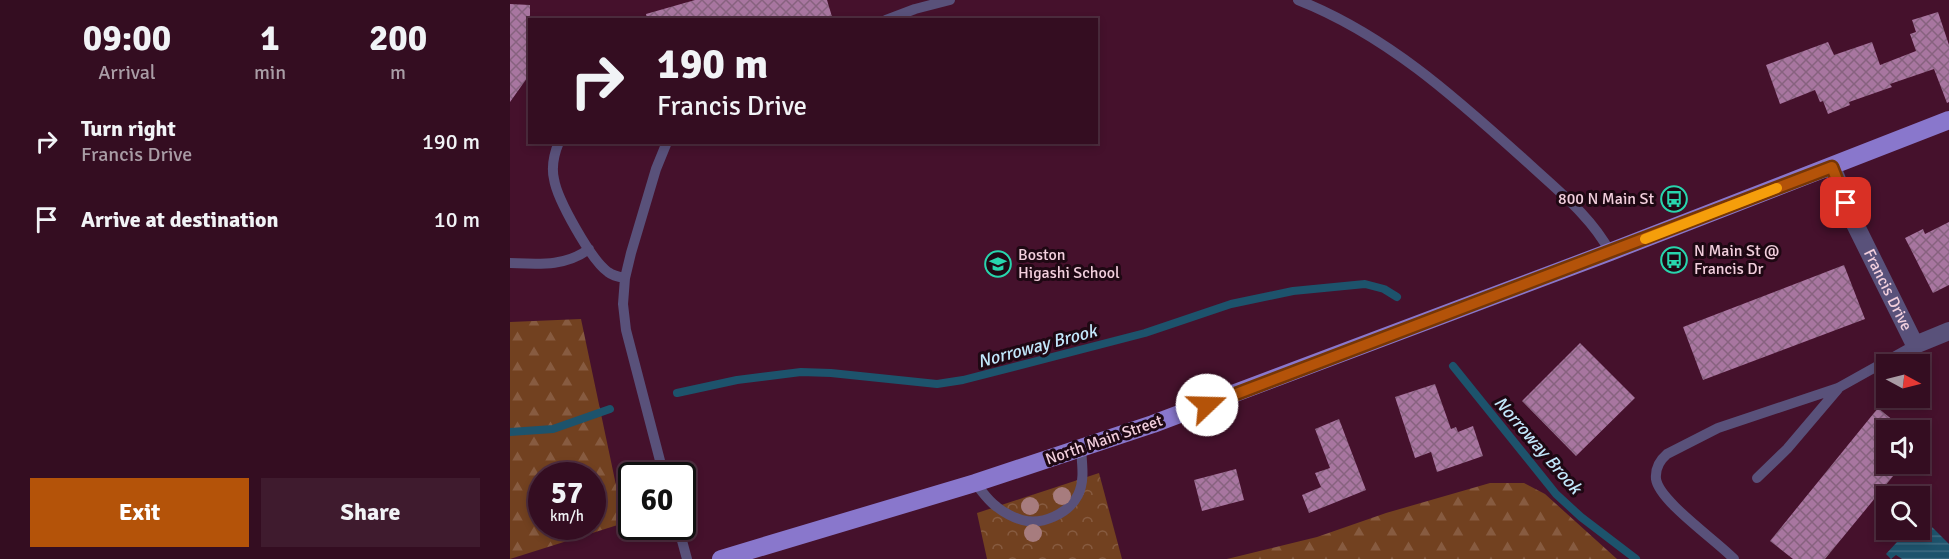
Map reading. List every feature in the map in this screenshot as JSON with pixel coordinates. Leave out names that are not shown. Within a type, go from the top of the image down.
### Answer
[{"type":"main road","name":"North Main Street","points":[[722,559],[975,483],[1207,405],[1832,167],[1949,120]]},
{"type":"street","name":"Francis Drive","points":[[1832,167],[1854,222],[1915,345],[1949,331]]},
{"type":"lane","points":[[891,18],[950,0]]},
{"type":"lane","points":[[1298,0],[1366,33],[1448,93],[1574,205],[1594,227],[1610,252]]},
{"type":"lane","points":[[558,144],[553,159],[554,180],[560,198],[589,249],[607,271],[625,278]]},
{"type":"lane","points":[[660,462],[623,313],[625,278],[631,253],[653,179],[666,144]]},
{"type":"lane","points":[[510,263],[564,262],[589,249]]},
{"type":"lane","points":[[1734,559],[1668,500],[1656,479],[1661,460],[1667,454],[1718,428],[1838,388],[1915,345]]},
{"type":"lane","points":[[1757,478],[1787,449],[1838,388]]},
{"type":"lane","points":[[975,483],[996,506],[1016,518],[1030,521],[1052,517],[1068,508],[1078,495],[1083,475],[1081,448]]},
{"type":"lane","points":[[682,540],[687,559]]},
{"type":"green space","points":[[581,319],[618,495],[618,525],[606,529],[606,462],[528,462],[528,540],[570,540],[510,559],[510,322]]},
{"type":"green space","points":[[1099,473],[1122,559],[987,559],[977,513]]},
{"type":"green space","points":[[1490,483],[1524,483],[1545,494],[1617,559],[1227,559],[1317,537],[1386,513]]},
{"type":"water","points":[[1930,525],[1949,544],[1949,559],[1902,559],[1896,555],[1891,559],[1886,554],[1899,540],[1930,540]]},
{"type":"building","points":[[695,0],[827,0],[832,18],[647,18],[646,14]]},
{"type":"building","points":[[510,4],[530,5],[528,77],[510,102]]},
{"type":"building","points":[[1938,12],[1949,45],[1949,102],[1947,103],[1934,69],[1890,84],[1892,87],[1849,102],[1850,105],[1828,114],[1815,90],[1780,104],[1766,65],[1828,42],[1834,55],[1872,42],[1880,65],[1916,51],[1910,34],[1916,32],[1912,20]]},
{"type":"building","points":[[1949,222],[1949,285],[1933,293],[1905,238],[1923,229],[1925,234]]},
{"type":"building","points":[[1844,265],[1865,319],[1703,380],[1683,327]]},
{"type":"building","points":[[1580,343],[1635,398],[1576,456],[1522,401]]},
{"type":"building","points":[[1435,384],[1451,429],[1456,427],[1458,432],[1473,426],[1483,456],[1437,472],[1431,452],[1415,458],[1395,397]]},
{"type":"building","points":[[1878,408],[1893,420],[1876,420],[1876,474],[1895,474],[1885,486],[1876,486],[1876,497],[1825,559],[1793,559],[1770,541]]},
{"type":"building","points":[[1339,419],[1366,490],[1309,513],[1302,495],[1321,487],[1315,473],[1330,468],[1315,429]]},
{"type":"building","points":[[1236,469],[1244,500],[1202,511],[1194,480]]},
{"type":"waterway","name":"Norroway Brook","points":[[677,393],[737,380],[801,372],[937,384],[963,380],[1145,333],[1231,304],[1293,291],[1365,284],[1384,289],[1397,297]]},
{"type":"waterway","name":"Norroway Brook","points":[[1453,366],[1556,494],[1581,517],[1636,559]]},
{"type":"waterway","name":"Norroway Brook","points":[[510,432],[553,429],[610,409]]},
{"type":"slow traffic","points":[[1645,239],[1777,188]]},
{"type":"place","name":"800 N Main St","points":[[1674,199]]},
{"type":"place","name":"N Main St @ Francis Dr","points":[[1674,260]]},
{"type":"place","name":"Boston Higashi School","points":[[998,264]]},
{"type":"route","points":[[1207,405],[1832,167],[1846,203]]}]
